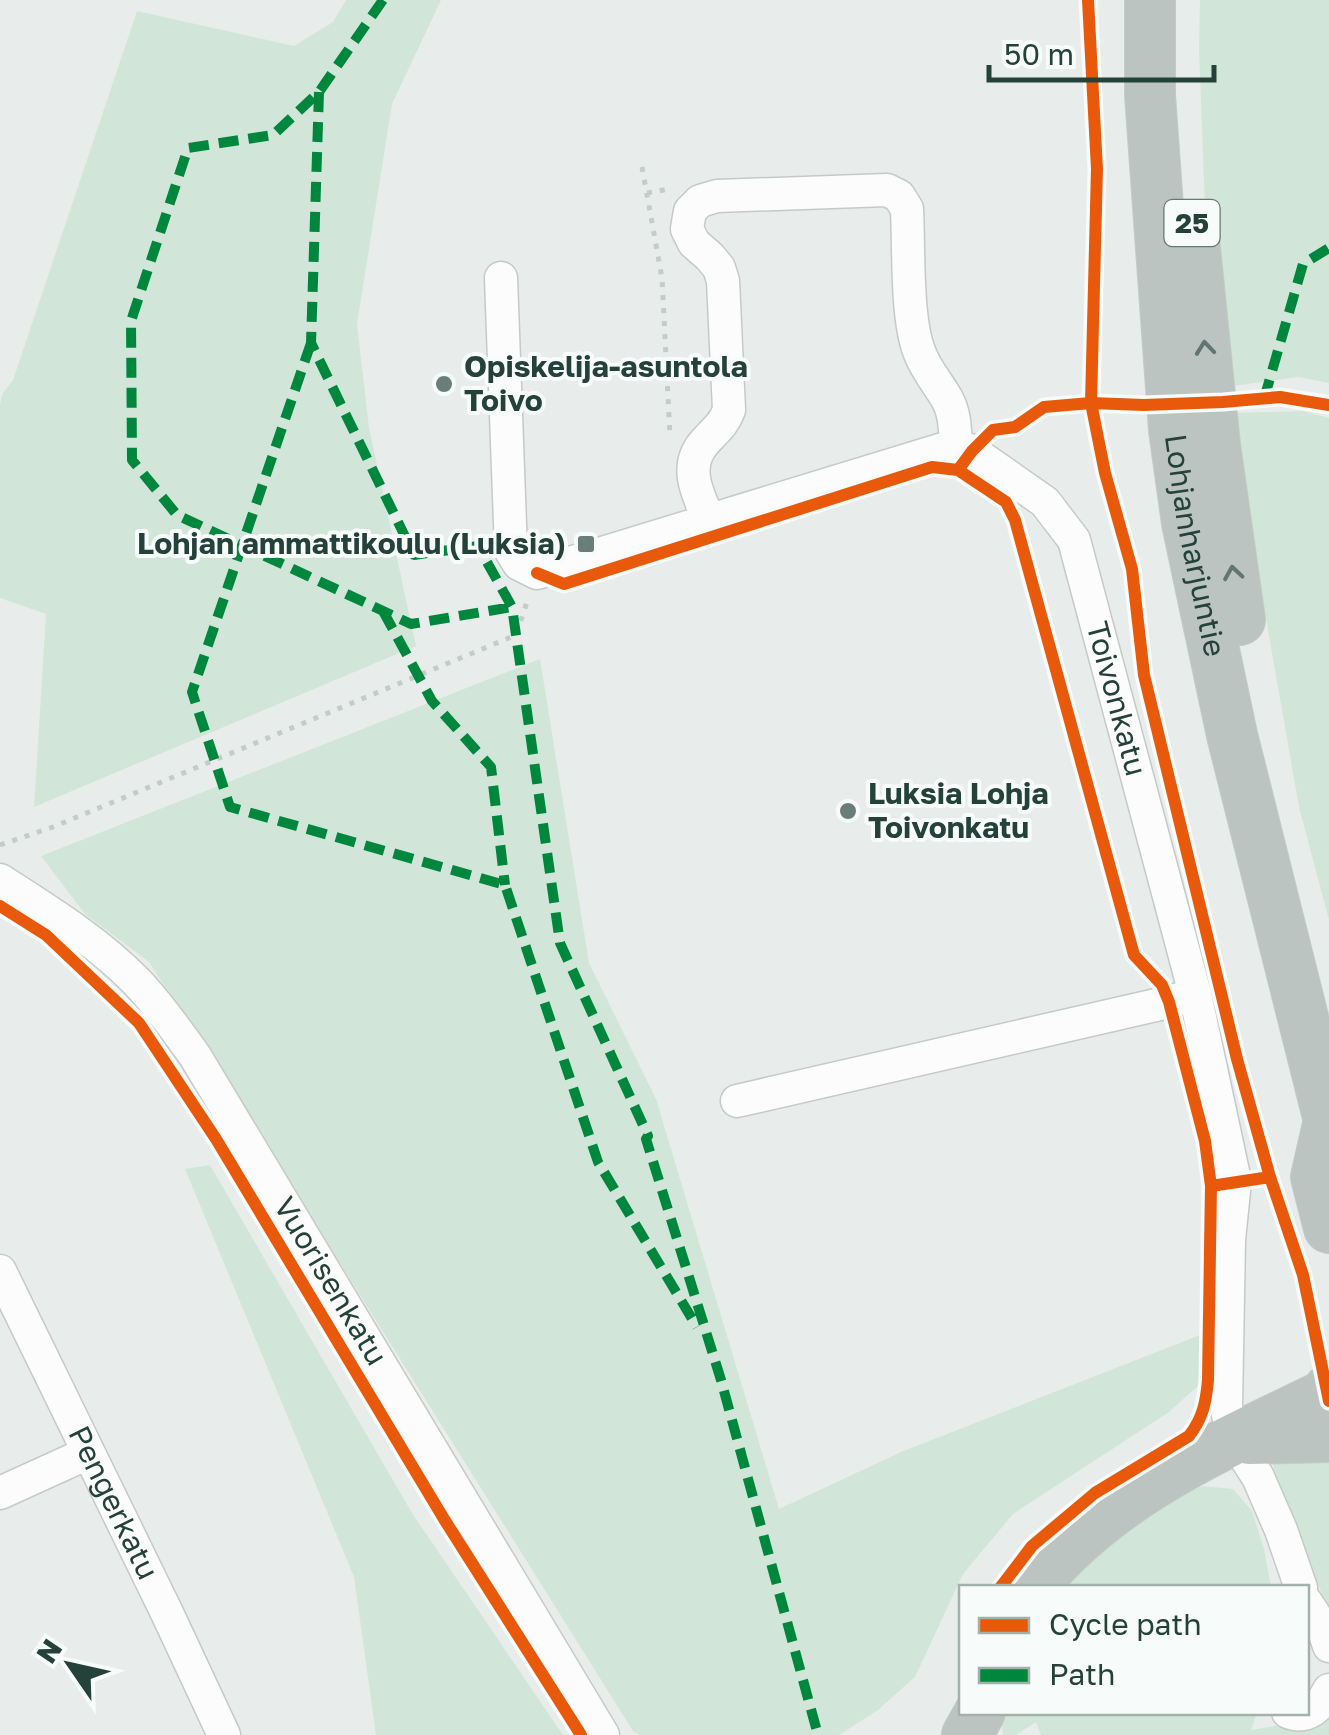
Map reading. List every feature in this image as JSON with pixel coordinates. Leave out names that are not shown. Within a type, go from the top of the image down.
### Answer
[{"type":"highway","name":"Lohjanharjuntie","points":[[1150,0],[1150,94],[1174,430],[1187,523],[1232,735],[1329,1120]]},
{"type":"highway","name":"Lohjanharjuntie","points":[[1178,0],[1180,109],[1214,445],[1259,738],[1261,844]]},
{"type":"highway","points":[[1329,1120],[1316,1177],[1329,1228]]},
{"type":"highway","points":[[1034,1585],[1082,1533],[1136,1493],[1327,1394],[1329,1389]]},
{"type":"highway","points":[[1234,1440],[1329,1436]]},
{"type":"street","points":[[501,278],[511,551],[519,564],[537,573],[956,445],[949,401],[918,349],[911,308],[907,209],[898,196],[887,190],[717,196],[700,201],[690,211],[687,229],[694,243],[718,268],[723,281],[729,410],[724,423],[694,459],[692,473],[708,520]]},
{"type":"street","name":"Toivonkatu","points":[[956,445],[972,451],[1045,502],[1074,540],[1195,994],[1235,1180],[1228,1240],[1226,1408],[1234,1440]]},
{"type":"street","name":"Vuorisenkatu","points":[[0,880],[80,932],[116,962],[141,986],[196,1056],[603,1735]]},
{"type":"street","points":[[737,1101],[1195,994]]},
{"type":"street","name":"Pengerkatu","points":[[0,1270],[224,1735]]},
{"type":"street","points":[[1234,1440],[1258,1476],[1301,1585]]},
{"type":"street","points":[[0,1494],[88,1453]]},
{"type":"street","points":[[1309,1607],[1329,1646]]},
{"type":"street","points":[[1309,1713],[1323,1702],[1329,1690]]},
{"type":"path","points":[[642,167],[662,278],[670,452]]},
{"type":"path","points":[[0,845],[516,636]]},
{"type":"green space","points":[[346,0],[441,0],[392,104],[357,324],[369,428],[416,646],[34,807],[46,614],[0,598],[0,405],[2,394],[13,380],[137,11],[294,46],[333,22]]},
{"type":"green space","points":[[1200,0],[1329,0],[1329,383],[1298,377],[1226,387],[1205,210]]},
{"type":"green space","points":[[1303,411],[1329,418],[1329,920],[1299,807],[1230,413]]},
{"type":"green space","points":[[540,659],[589,963],[656,1099],[779,1509],[901,1452],[1200,1335],[1199,1385],[1169,1412],[1013,1514],[963,1574],[915,1677],[878,1710],[839,1735],[640,1735],[633,1731],[149,962],[85,914],[41,856]]},
{"type":"green space","points":[[210,1165],[412,1513],[563,1735],[376,1735],[354,1577],[185,1169]]},
{"type":"green space","points":[[1279,1452],[1329,1453],[1329,1620],[1319,1586],[1306,1568],[1273,1465]]},
{"type":"green space","points":[[1203,1486],[1233,1489],[1252,1511],[1271,1585],[1062,1585],[1090,1551],[1175,1497]]},
{"type":"green space","points":[[1000,1715],[1256,1715],[1251,1730],[1329,1717],[1329,1735],[1041,1735],[1036,1722],[1016,1735],[1003,1735]]},
{"type":"marked path","points":[[383,0],[319,92],[273,135],[188,148],[131,321],[132,460],[177,515],[411,624],[512,607]]},
{"type":"marked path","points":[[319,92],[311,343],[414,555],[478,546],[512,607],[560,943],[648,1136],[721,1380],[818,1735]]},
{"type":"marked path","points":[[1264,399],[1303,264],[1329,248]]},
{"type":"marked path","points":[[311,343],[192,692],[230,807],[505,885],[598,1162],[697,1327]]},
{"type":"marked path","points":[[383,611],[432,701],[491,767],[505,885]]},
{"type":"cycle path","points":[[1088,0],[1097,169],[1091,403],[1105,473],[1132,569],[1144,675],[1237,1059],[1303,1275],[1329,1401]]},
{"type":"cycle path","points":[[1211,1186],[1205,1141],[1169,1002],[1162,985],[1134,955],[1015,520],[1006,502],[958,470],[993,430],[1015,427],[1044,407],[1280,397],[1329,405]]},
{"type":"cycle path","points":[[537,573],[564,584],[932,467],[958,470]]},
{"type":"cycle path","points":[[0,906],[46,935],[139,1023],[216,1139],[444,1519],[581,1735]]},
{"type":"cycle path","points":[[1002,1585],[1032,1546],[1095,1493],[1189,1436],[1194,1429],[1203,1410],[1208,1380],[1211,1186],[1270,1177]]},
{"type":"place","name":"Opiskelija-asuntola Toivo","points":[[444,384]]},
{"type":"place","name":"Lohjan ammattikoulu (Luksia)","points":[[586,544]]},
{"type":"place","name":"Luksia Lohja Toivonkatu","points":[[848,811]]}]
